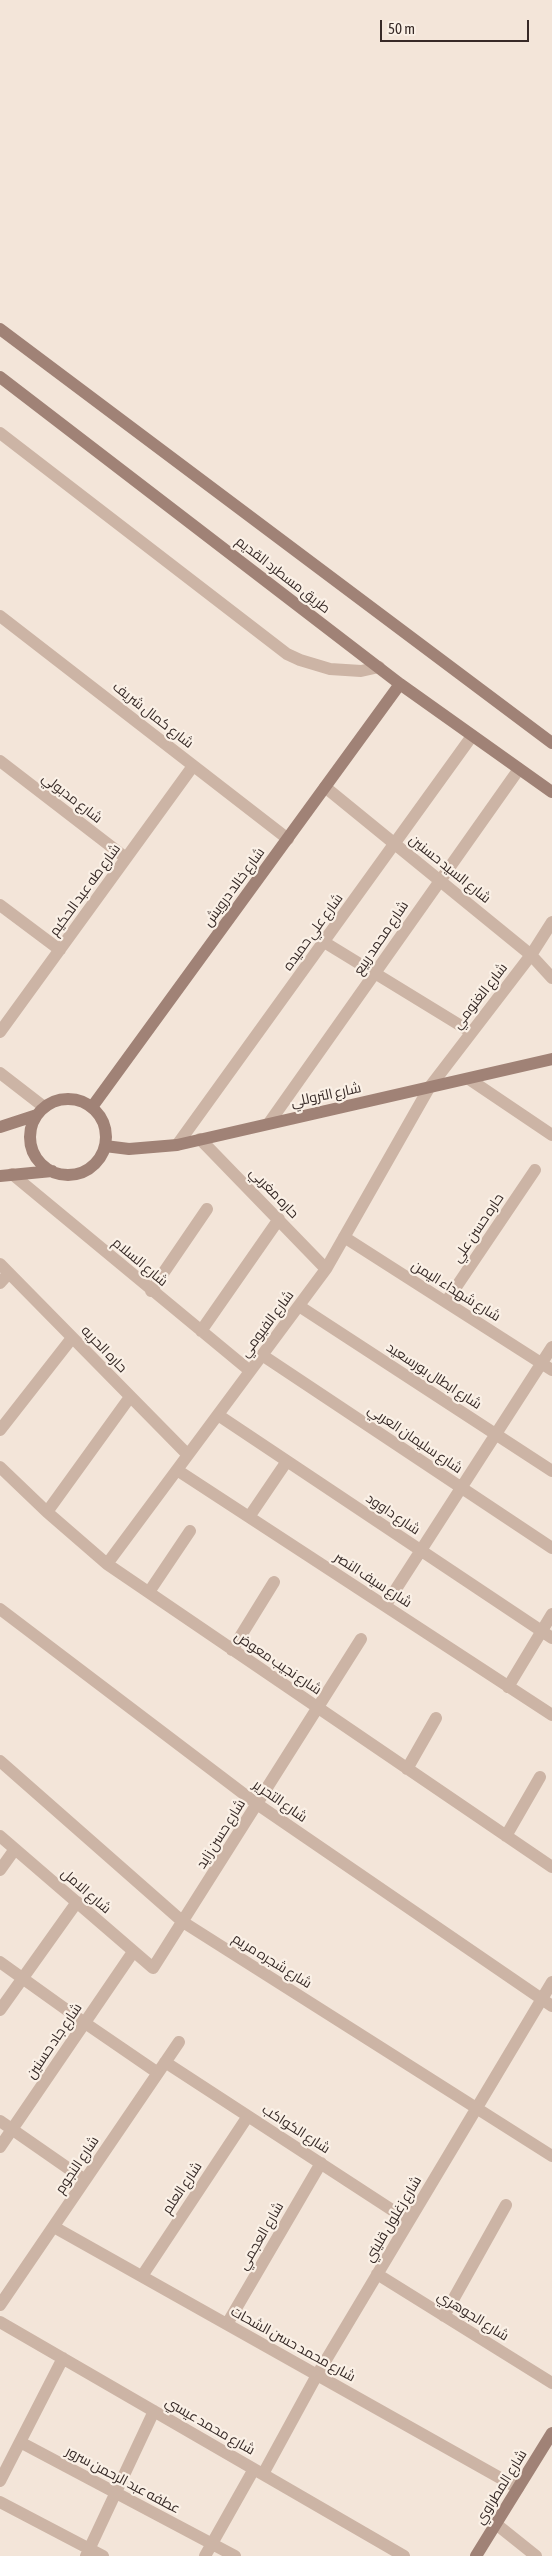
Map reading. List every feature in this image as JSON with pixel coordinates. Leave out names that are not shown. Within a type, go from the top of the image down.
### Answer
[{"type":"street","name":"طريق مسطرد القديم","points":[[0,329],[552,743]]},
{"type":"street","name":"طريق مسطرد القديم","points":[[0,377],[400,684],[552,792]]},
{"type":"street","points":[[0,433],[287,654],[307,663],[330,669],[361,671],[378,667]]},
{"type":"street","name":"شارع كمال شريف","points":[[0,616],[288,839]]},
{"type":"street","name":"شارع خالد درويش","points":[[92,1107],[400,684]]},
{"type":"street","name":"شارع علي حميده","points":[[177,1145],[472,736]]},
{"type":"street","name":"شارع مدبولي","points":[[0,761],[126,858]]},
{"type":"street","name":"شارع طه عبد الحكيم","points":[[0,1032],[194,766]]},
{"type":"street","name":"شارع محمد ربيع","points":[[268,1123],[375,974],[439,879],[519,769]]},
{"type":"street","name":"شارع السيد حسنين","points":[[326,787],[531,955],[552,978]]},
{"type":"street","points":[[0,905],[60,950]]},
{"type":"street","name":"شارع الغنومي","points":[[429,1088],[531,955],[552,922]]},
{"type":"street","points":[[324,942],[472,1032]]},
{"type":"street","name":"شارع التروللي","points":[[105,1146],[129,1149],[177,1145],[552,1059]]},
{"type":"street","points":[[0,1074],[40,1111]]},
{"type":"street","points":[[469,1079],[552,1135]]},
{"type":"street","name":"شارع الفيومي","points":[[107,1564],[326,1269],[429,1088]]},
{"type":"street","points":[[0,1127],[40,1111],[55,1101],[68,1099],[81,1101],[92,1107],[104,1125],[105,1146],[97,1161],[84,1171],[68,1174],[52,1171],[6,1175]]},
{"type":"street","points":[[40,1111],[30,1136],[31,1146],[43,1165],[52,1171]]},
{"type":"street","name":"حاره مغربي","points":[[200,1139],[326,1269]]},
{"type":"street","name":"حاره حسن علي","points":[[446,1302],[535,1170]]},
{"type":"street","name":"شارع السلام","points":[[6,1175],[250,1371]]},
{"type":"street","points":[[151,1291],[207,1209]]},
{"type":"street","points":[[201,1331],[279,1219]]},
{"type":"street","name":"شارع شهداء اليمن","points":[[344,1238],[547,1366]]},
{"type":"street","name":"حاره الحريه","points":[[3,1273],[72,1338],[188,1455]]},
{"type":"street","name":"شارع ابطال بورسعيد","points":[[299,1306],[552,1471]]},
{"type":"street","points":[[0,1430],[72,1338]]},
{"type":"street","points":[[385,1606],[496,1434],[547,1366],[552,1347]]},
{"type":"street","name":"شارع سليمان العربي","points":[[262,1355],[552,1548]]},
{"type":"street","points":[[47,1512],[130,1397]]},
{"type":"street","name":"شارع داوود","points":[[218,1415],[547,1634]]},
{"type":"street","points":[[249,1517],[287,1461]]},
{"type":"street","name":"شارع نجيب معوض","points":[[0,1467],[47,1512],[107,1564],[552,1867]]},
{"type":"street","name":"شارع سيف النصر","points":[[177,1470],[552,1715]]},
{"type":"street","points":[[149,1592],[190,1531]]},
{"type":"street","points":[[232,1650],[274,1582]]},
{"type":"street","name":"شارع التحرير","points":[[0,1609],[257,1804],[547,2002]]},
{"type":"street","points":[[508,1686],[547,1634],[552,1614]]},
{"type":"street","name":"شارع حسن زايد","points":[[153,1968],[361,1639]]},
{"type":"street","points":[[407,1769],[436,1718]]},
{"type":"street","name":"شارع شجره مريم","points":[[0,1761],[183,1922],[552,2156]]},
{"type":"street","points":[[506,1836],[540,1777]]},
{"type":"street","name":"شارع الامل","points":[[0,1836],[153,1968]]},
{"type":"street","points":[[0,1870],[15,1849]]},
{"type":"street","points":[[0,2010],[77,1902]]},
{"type":"street","name":"شارع جاد حسنين","points":[[0,2147],[133,1952]]},
{"type":"street","name":"شارع الكواكب","points":[[0,1962],[85,2023],[248,2116],[409,2221]]},
{"type":"street","name":"شارع زغلول قليني","points":[[205,2556],[259,2472],[477,2107],[547,2002],[552,1982]]},
{"type":"street","name":"شارع النجوم","points":[[0,2305],[179,2042]]},
{"type":"street","name":"شارع العلم","points":[[142,2276],[248,2116]]},
{"type":"street","points":[[0,2121],[85,2180]]},
{"type":"street","name":"شارع العجمي","points":[[227,2324],[321,2163]]},
{"type":"street","points":[[444,2316],[506,2205]]},
{"type":"street","name":"شارع محمد حسن الشحات","points":[[54,2227],[518,2488]]},
{"type":"street","name":"شارع الجوهري","points":[[377,2274],[552,2383]]},
{"type":"street","name":"شارع محمد عيسي","points":[[0,2322],[404,2556]]},
{"type":"street","points":[[0,2481],[63,2358]]},
{"type":"street","points":[[87,2553],[154,2410]]},
{"type":"street","name":"شارع المطراوي","points":[[476,2556],[552,2433]]},
{"type":"street","name":"عطفه عبد الرحمن سرور","points":[[20,2442],[235,2556]]},
{"type":"street","points":[[0,2502],[87,2553],[103,2556]]},
{"type":"street","points":[[496,2524],[536,2556]]}]
